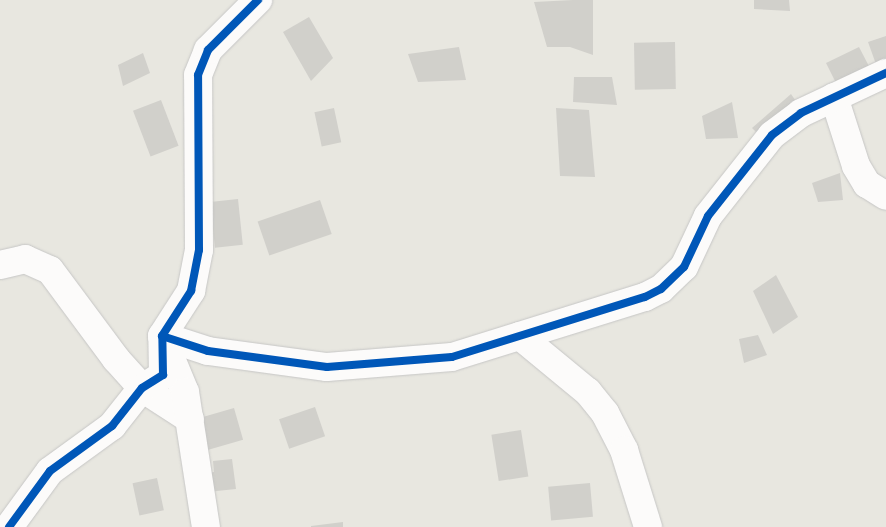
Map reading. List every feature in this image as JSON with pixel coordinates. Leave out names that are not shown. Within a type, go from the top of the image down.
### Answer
[{"type":"street","points":[[9,527],[50,471],[112,426],[142,388],[163,375],[162,336],[191,291],[198,259],[200,68],[208,50],[258,0]]},
{"type":"street","points":[[162,336],[208,351],[326,367],[452,357],[661,289],[684,267],[708,216],[772,135],[801,113],[886,73]]},
{"type":"street","points":[[834,97],[856,166],[867,184],[886,196]]},
{"type":"street","points":[[0,266],[25,259],[50,270],[116,359],[142,388],[190,420]]},
{"type":"street","points":[[162,336],[186,392],[193,456],[206,527]]},
{"type":"street","points":[[520,336],[588,392],[605,413],[624,450],[648,527]]},
{"type":"building","points":[[593,0],[593,55],[570,47],[547,47],[534,2]]},
{"type":"building","points":[[754,0],[789,0],[790,11],[754,9]]},
{"type":"building","points":[[309,17],[333,58],[311,81],[283,32]]},
{"type":"building","points":[[886,36],[886,65],[877,67],[868,42]]},
{"type":"building","points":[[675,42],[676,89],[635,90],[634,43]]},
{"type":"building","points":[[459,47],[466,80],[418,82],[408,54]]},
{"type":"building","points":[[859,47],[872,72],[836,83],[826,63]]},
{"type":"building","points":[[143,53],[150,73],[123,86],[118,65]]},
{"type":"building","points":[[574,77],[612,77],[617,105],[573,102]]},
{"type":"building","points":[[791,94],[811,123],[773,149],[752,128]]},
{"type":"building","points":[[161,100],[179,146],[151,156],[133,111]]},
{"type":"building","points":[[732,102],[738,138],[706,139],[702,116]]},
{"type":"building","points":[[334,108],[341,142],[322,146],[314,112]]},
{"type":"building","points":[[556,108],[589,110],[595,177],[560,176]]},
{"type":"building","points":[[840,173],[843,200],[818,202],[812,183]]},
{"type":"building","points":[[238,199],[243,245],[215,248],[210,202]]},
{"type":"building","points":[[320,200],[332,234],[269,256],[258,221]]},
{"type":"building","points":[[776,275],[798,317],[773,334],[753,291]]},
{"type":"building","points":[[758,335],[767,355],[744,363],[739,339]]},
{"type":"building","points":[[315,407],[325,436],[289,449],[279,419]]},
{"type":"building","points":[[234,408],[243,440],[200,452],[191,420]]},
{"type":"building","points":[[521,430],[528,476],[499,481],[491,435]]},
{"type":"building","points":[[232,459],[236,489],[207,492],[205,473],[214,472],[213,461]]},
{"type":"building","points":[[157,478],[164,510],[139,515],[133,483]]},
{"type":"building","points":[[590,483],[593,517],[551,521],[548,487]]},
{"type":"building","points":[[343,522],[343,527],[311,527],[311,526]]},
{"type":"cycle path","points":[[9,527],[50,471],[112,426],[142,388],[163,375],[162,336],[191,291],[199,250],[198,75],[208,50],[258,0]]},
{"type":"cycle path","points":[[162,336],[208,351],[327,367],[452,357],[645,297],[661,289],[684,267],[708,216],[772,135],[801,113],[886,73]]}]
